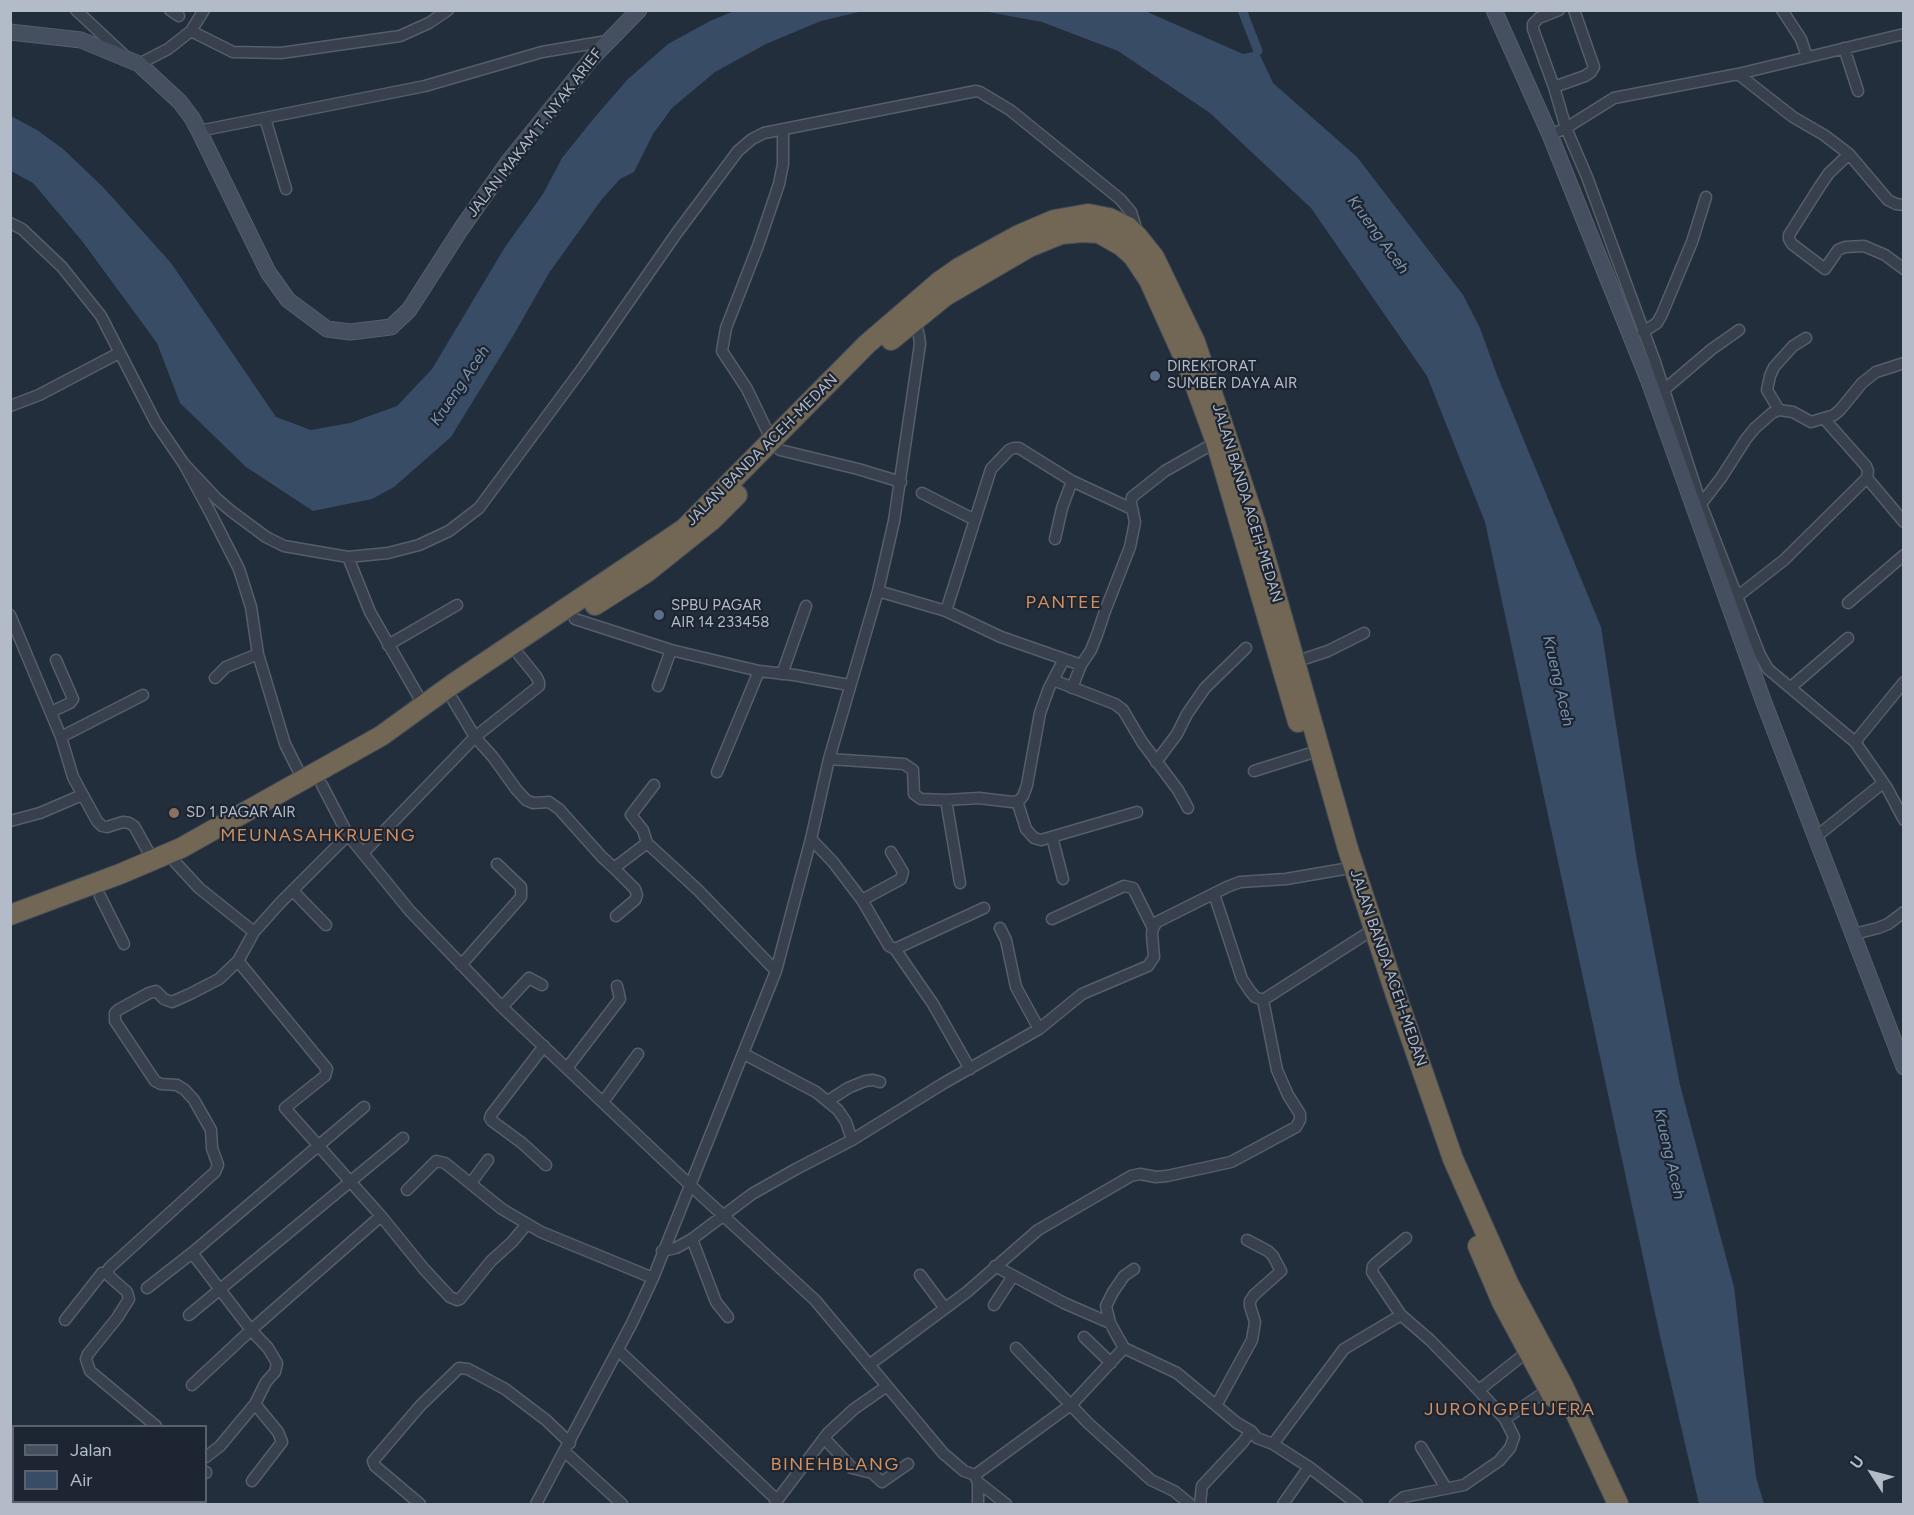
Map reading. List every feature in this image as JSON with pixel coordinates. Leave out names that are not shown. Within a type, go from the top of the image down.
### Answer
[{"type":"highway","name":"JALAN BANDA ACEH-MEDAN","points":[[10,929],[100,896],[175,862],[312,783],[424,706],[515,650],[575,620],[647,572],[712,520],[867,344],[939,282],[959,268],[1019,235],[1054,220],[1088,214],[1109,218],[1128,227],[1154,257],[1195,342],[1255,522],[1308,754],[1344,869],[1432,1130],[1490,1279],[1527,1352],[1549,1389],[1606,1504]]},
{"type":"highway","name":"JALAN BANDA ACEH-MEDAN","points":[[10,915],[120,874],[181,848],[389,745],[453,700],[515,650],[684,529],[876,353],[945,296],[1029,247],[1061,234],[1082,231],[1099,233],[1122,246],[1133,256],[1149,280],[1190,371],[1216,442],[1395,992],[1453,1159],[1509,1285],[1563,1386],[1618,1504]]},
{"type":"street","points":[[76,10],[133,61],[168,49],[191,31],[204,10]]},
{"type":"street","points":[[191,31],[233,52],[281,53],[400,36],[429,23],[448,10]]},
{"type":"street","name":"JALAN MAKAM T. NYAK ARIEF","points":[[10,32],[81,40],[133,61],[180,102],[199,131],[268,272],[288,300],[327,329],[350,332],[391,327],[409,310],[461,229],[509,161],[607,41],[639,10]]},
{"type":"street","points":[[1494,10],[1550,135],[1648,379],[1759,689],[1904,1067]]},
{"type":"street","points":[[1559,10],[1539,18],[1533,24],[1533,29],[1566,128],[1587,177],[1665,389],[1701,504],[1754,640],[1766,666],[1855,742],[1883,783],[1904,820]]},
{"type":"street","points":[[1554,87],[1586,76],[1592,72],[1594,67],[1574,10]]},
{"type":"street","points":[[1782,10],[1801,39],[1807,57]]},
{"type":"street","points":[[1550,135],[1566,128],[1614,98],[1738,74],[1904,34]]},
{"type":"street","points":[[199,131],[425,86],[542,52],[607,41]]},
{"type":"street","points":[[1844,48],[1858,91]]},
{"type":"street","points":[[1738,74],[1785,111],[1849,154],[1888,200],[1904,205]]},
{"type":"street","points":[[183,464],[217,499],[266,537],[284,546],[348,557],[388,553],[419,545],[449,531],[479,508],[738,151],[752,139],[764,133],[980,92],[1010,110],[1125,204],[1131,212],[1138,237]]},
{"type":"street","points":[[265,118],[286,189]]},
{"type":"street","points":[[783,130],[783,164],[779,184],[726,328],[722,351],[747,389],[776,446],[901,482]]},
{"type":"street","points":[[1849,154],[1829,173],[1789,235],[1789,240],[1825,269],[1838,250],[1845,247],[1864,246],[1885,255],[1904,269]]},
{"type":"street","points":[[1643,332],[1657,323],[1662,314],[1692,242],[1706,197]]},
{"type":"street","points":[[10,223],[21,229],[62,267],[101,316],[156,423],[183,464],[210,512],[239,569],[251,607],[258,654],[285,744],[348,835],[410,911],[502,1007],[690,1185],[815,1299],[943,1453],[1005,1504]]},
{"type":"street","points":[[536,1504],[568,1447],[653,1278],[776,971],[812,839],[829,759],[878,591],[894,521],[920,344],[915,320]]},
{"type":"street","points":[[1665,389],[1712,349],[1739,330]]},
{"type":"street","points":[[1779,410],[1767,390],[1770,376],[1774,367],[1793,346],[1806,338]]},
{"type":"street","points":[[10,406],[39,395],[119,353]]},
{"type":"street","points":[[1701,504],[1750,433],[1772,413],[1779,410],[1793,412],[1811,422],[1834,415],[1862,382],[1887,368],[1904,363]]},
{"type":"street","points":[[1738,597],[1784,560],[1867,478],[1866,466],[1827,422]]},
{"type":"street","points":[[1072,688],[1094,643],[1104,611],[1131,547],[1135,522],[1131,499],[1134,494],[1165,471],[1216,442]]},
{"type":"street","points":[[946,611],[991,470],[1009,450],[1019,448],[1072,481],[1132,508]]},
{"type":"street","points":[[1867,478],[1904,522]]},
{"type":"street","points":[[1055,539],[1062,508],[1072,481]]},
{"type":"street","points":[[922,493],[975,520]]},
{"type":"street","points":[[1848,603],[1904,555]]},
{"type":"street","points":[[348,557],[370,612],[424,706]]},
{"type":"street","points":[[878,591],[946,611],[1001,637],[1082,665]]},
{"type":"street","points":[[388,645],[458,605]]},
{"type":"street","points":[[782,674],[806,606]]},
{"type":"street","points":[[10,615],[51,712],[73,777],[97,821],[107,827],[123,822],[134,826],[153,860]]},
{"type":"street","points":[[575,620],[671,650],[759,672],[849,685]]},
{"type":"street","points":[[1288,664],[1328,651],[1364,633]]},
{"type":"street","points":[[1791,687],[1848,638]]},
{"type":"street","points":[[1156,762],[1177,734],[1187,714],[1205,688],[1246,648]]},
{"type":"street","points":[[363,853],[475,737],[538,686],[536,676],[515,650]]},
{"type":"street","points":[[658,686],[671,650]]},
{"type":"street","points":[[215,678],[226,667],[258,654]]},
{"type":"street","points":[[829,759],[904,764],[913,770],[913,790],[917,797],[946,800],[979,798],[1017,801],[1023,796],[1027,785],[1040,713],[1064,659]]},
{"type":"street","points":[[51,712],[70,703],[73,699],[56,660]]},
{"type":"street","points":[[717,772],[759,672]]},
{"type":"street","points":[[1053,680],[1115,704],[1123,710],[1142,742],[1173,783],[1188,808]]},
{"type":"street","points":[[1855,742],[1904,682]]},
{"type":"street","points":[[60,737],[142,695]]},
{"type":"street","points":[[453,700],[475,737],[526,800],[533,803],[549,802],[559,809],[635,889],[637,895],[635,900],[616,916]]},
{"type":"street","points":[[1254,771],[1308,754]]},
{"type":"street","points":[[1817,836],[1883,783]]},
{"type":"street","points":[[654,785],[631,815],[643,830],[647,843],[698,890],[776,971]]},
{"type":"street","points":[[10,821],[40,813],[82,795]]},
{"type":"street","points":[[946,800],[960,883]]},
{"type":"street","points":[[1017,801],[1026,829],[1034,838],[1041,840],[1137,812]]},
{"type":"street","points":[[65,1320],[102,1273],[108,1272],[116,1261],[215,1172],[218,1165],[212,1148],[211,1130],[194,1100],[177,1085],[161,1084],[155,1081],[115,1021],[115,1013],[141,997],[156,991],[164,999],[172,1002],[219,979],[238,961],[254,932],[348,835]]},
{"type":"street","points":[[1052,837],[1063,879]]},
{"type":"street","points":[[812,839],[862,900],[889,946],[895,948],[933,1004],[970,1069]]},
{"type":"street","points":[[614,868],[647,843]]},
{"type":"street","points":[[862,900],[901,879],[903,872],[891,852]]},
{"type":"street","points":[[175,862],[198,888],[254,932]]},
{"type":"street","points":[[461,965],[521,897],[520,887],[497,864]]},
{"type":"street","points":[[1153,928],[1157,922],[1240,882],[1286,879],[1344,869]]},
{"type":"street","points":[[662,1251],[676,1248],[692,1239],[752,1194],[852,1140],[1039,1029],[1082,994],[1148,966],[1154,957],[1153,928],[1132,888],[1124,886],[1052,919]]},
{"type":"street","points":[[293,891],[326,925]]},
{"type":"street","points":[[1214,894],[1242,979],[1255,997],[1263,1000]]},
{"type":"street","points":[[100,896],[124,944]]},
{"type":"street","points":[[895,948],[984,908]]},
{"type":"street","points":[[1854,934],[1888,924],[1904,912]]},
{"type":"street","points":[[1000,928],[1006,940],[1016,987],[1039,1029]]},
{"type":"street","points":[[1263,1000],[1366,934]]},
{"type":"street","points":[[238,961],[326,1066],[325,1076],[285,1108],[450,1297],[460,1299],[490,1261],[512,1242],[527,1224]]},
{"type":"street","points":[[502,1007],[529,978],[542,986]]},
{"type":"street","points":[[567,1068],[620,999],[617,986]]},
{"type":"street","points":[[869,1365],[967,1292],[1038,1230],[1135,1174],[1167,1176],[1231,1162],[1296,1127],[1300,1114],[1288,1095],[1277,1070],[1263,1000]]},
{"type":"street","points":[[544,1046],[490,1118],[546,1165]]},
{"type":"street","points":[[603,1102],[638,1054]]},
{"type":"street","points":[[744,1054],[816,1092],[828,1101],[846,1122],[852,1140]]},
{"type":"street","points":[[828,1101],[848,1088],[865,1081],[880,1082]]},
{"type":"street","points":[[147,1288],[364,1107]]},
{"type":"street","points":[[189,1315],[403,1138]]},
{"type":"street","points":[[471,1183],[488,1160]]},
{"type":"street","points":[[407,1190],[436,1161],[445,1163],[502,1209],[527,1224],[548,1235],[653,1278]]},
{"type":"street","points":[[192,1385],[381,1216]]},
{"type":"street","points":[[1395,1504],[1404,1497],[1464,1485],[1507,1453],[1514,1437],[1505,1419],[1479,1390],[1430,1340],[1401,1315],[1372,1270],[1376,1263],[1406,1238]]},
{"type":"street","points":[[692,1239],[716,1302],[728,1317]]},
{"type":"street","points":[[1217,1404],[1247,1353],[1252,1340],[1255,1322],[1250,1301],[1281,1271],[1268,1251],[1247,1239]]},
{"type":"street","points":[[192,1252],[251,1330],[268,1348],[277,1363],[275,1372],[266,1382],[255,1404],[220,1446],[207,1456]]},
{"type":"street","points":[[995,1266],[1076,1309],[1110,1323]]},
{"type":"street","points":[[1134,1269],[1124,1276],[1107,1303],[1106,1309],[1110,1323],[1124,1348],[1177,1373],[1257,1438],[1273,1444],[1309,1467],[1357,1504]]},
{"type":"street","points":[[108,1272],[109,1276],[127,1292],[129,1299],[88,1354],[87,1365],[103,1383],[155,1425]]},
{"type":"street","points":[[920,1275],[944,1307]]},
{"type":"street","points":[[994,1305],[1013,1276]]},
{"type":"street","points":[[1273,1444],[1344,1349],[1401,1315]]},
{"type":"street","points":[[1084,1337],[1111,1364]]},
{"type":"street","points":[[1016,1348],[1088,1422],[1151,1480],[1174,1491],[1190,1504]]},
{"type":"street","points":[[976,1479],[1072,1404],[1124,1348]]},
{"type":"street","points":[[618,1350],[775,1502],[824,1438],[854,1409],[888,1386]]},
{"type":"street","points":[[1479,1390],[1527,1352]]},
{"type":"street","points":[[420,1504],[375,1466],[373,1461],[420,1406],[459,1368],[468,1369],[505,1389],[546,1420],[568,1447],[622,1504]]},
{"type":"street","points":[[1505,1419],[1549,1389]]},
{"type":"street","points":[[252,1481],[282,1442],[278,1432],[255,1404]]},
{"type":"street","points":[[1200,1504],[1202,1486],[1251,1431]]},
{"type":"street","points":[[824,1438],[852,1468],[872,1473],[882,1482],[908,1464]]},
{"type":"street","points":[[1421,1447],[1446,1488]]},
{"type":"street","points":[[1283,1504],[1309,1467]]},
{"type":"street","points":[[976,1479],[978,1504]]},
{"type":"street","points":[[81,1504],[97,1504]]},
{"type":"water","name":"Krueng Aceh","points":[[734,11],[863,11],[821,21],[766,44],[715,72],[672,108],[653,134],[634,172],[620,179],[602,199],[549,273],[451,437],[394,487],[372,499],[313,511],[246,467],[180,403],[157,343],[82,241],[33,183],[11,171],[11,116],[37,130],[63,149],[103,187],[171,263],[276,417],[311,430],[350,423],[397,406],[432,369],[505,247],[543,194],[562,158],[628,79],[668,44]]},
{"type":"water","name":"Krueng Aceh","points":[[983,11],[1145,11],[1243,54],[1258,51],[1273,83],[1357,157],[1463,295],[1480,328],[1497,375],[1601,627],[1637,861],[1680,1085],[1734,1287],[1756,1477],[1764,1504],[1699,1504],[1660,1336],[1485,522],[1427,376],[1311,208],[1210,113],[1118,51],[1042,22]]},
{"type":"waterway","points":[[1242,10],[1258,51]]},
{"type":"place","name":"DIREKTORAT SUMBER DAYA AIR","points":[[1155,376]]},
{"type":"place","name":"SPBU PAGAR AIR 14 233458","points":[[659,615]]},
{"type":"place","name":"SD 1 PAGAR AIR","points":[[174,813]]},
{"type":"district","name":"PANTEE","points":[[1064,603]]},
{"type":"district","name":"MEUNASAHKRUENG","points":[[318,836]]},
{"type":"district","name":"JURONGPEUJERA","points":[[1510,1410]]},
{"type":"district","name":"BINEHBLANG","points":[[835,1465]]}]
